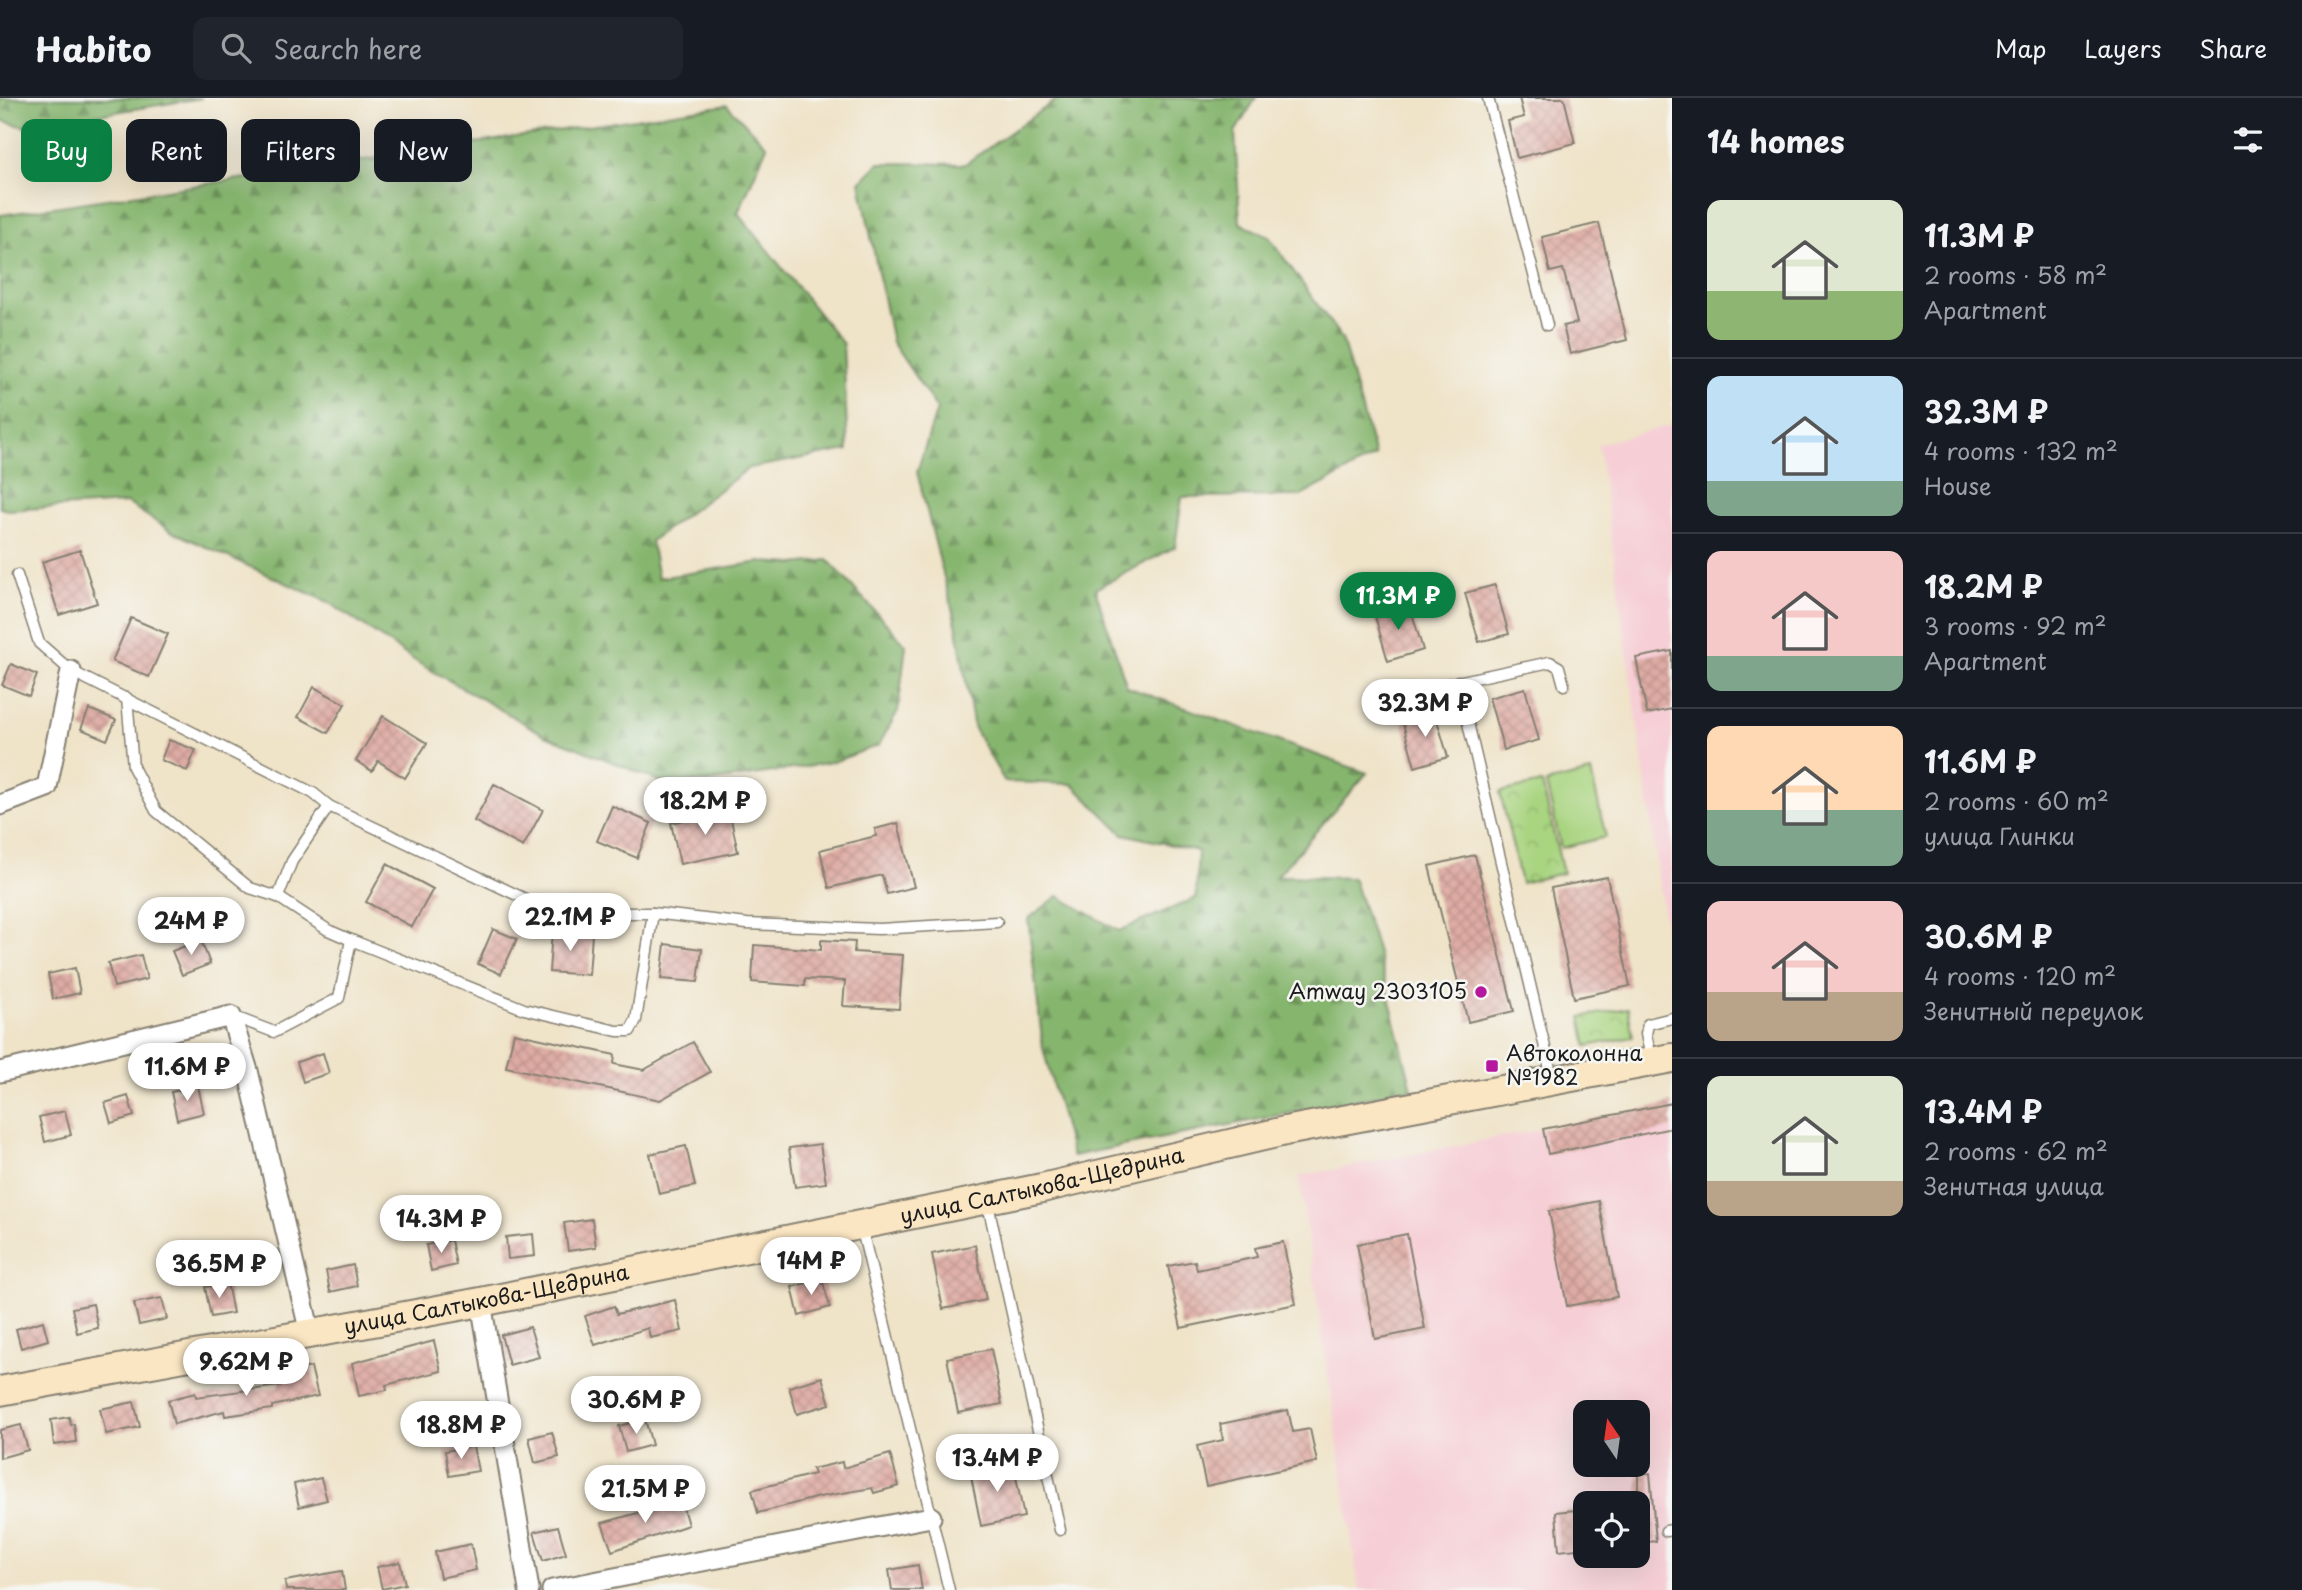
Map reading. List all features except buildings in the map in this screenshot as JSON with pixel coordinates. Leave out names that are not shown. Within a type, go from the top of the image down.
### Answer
[{"type":"street","points":[[0,805],[47,787],[71,671]]},
{"type":"street","points":[[0,1072],[231,1016],[248,1071],[310,1333]]},
{"type":"street","name":"улица Салтыкова-Щедрина","points":[[0,1391],[481,1302],[861,1226],[1285,1131],[1662,1060]]},
{"type":"street","points":[[481,1302],[529,1590]]},
{"type":"street","points":[[552,1590],[932,1517]]},
{"type":"lane","points":[[1488,98],[1546,325]]},
{"type":"lane","points":[[18,575],[39,643],[71,671],[313,793],[329,806],[538,905],[567,913],[653,913],[747,924],[879,929],[997,922]]},
{"type":"lane","points":[[1396,695],[1550,662],[1559,667],[1564,685]]},
{"type":"lane","points":[[1458,681],[1553,1081]]},
{"type":"lane","points":[[127,698],[133,767],[156,811],[250,888],[278,897],[328,930],[351,940],[524,1009],[617,1031],[630,1031],[636,1020],[653,913]]},
{"type":"lane","points":[[278,897],[292,860],[329,806]]},
{"type":"lane","points":[[231,1016],[274,1032],[339,998],[351,940]]},
{"type":"lane","points":[[1662,1060],[1646,1034],[1648,1024],[1672,1018]]},
{"type":"lane","points":[[987,1199],[1060,1530]]},
{"type":"lane","points":[[861,1226],[950,1590]]},
{"type":"shaded area","points":[[1672,425],[1672,974],[1598,444]]},
{"type":"shaded area","points":[[1672,1104],[1672,1590],[1359,1590],[1299,1176]]},
{"type":"green space","points":[[0,98],[202,98],[73,119],[21,119],[21,126],[0,120]]},
{"type":"green space","points":[[1059,98],[1256,98],[1235,132],[1240,223],[1269,237],[1342,339],[1375,456],[1301,496],[1182,497],[1175,547],[1095,589],[1127,687],[1367,773],[1277,876],[1353,878],[1377,949],[1412,1089],[1072,1156],[1043,1048],[1028,919],[1058,896],[1119,931],[1196,898],[1198,851],[1123,834],[1072,784],[1005,782],[974,729],[957,628],[917,472],[937,409],[892,342],[860,182],[879,163],[965,164]]},
{"type":"green space","points":[[727,105],[767,146],[738,213],[843,344],[848,450],[749,468],[651,541],[658,578],[761,562],[794,564],[828,560],[906,645],[898,711],[879,745],[836,761],[799,768],[707,782],[662,782],[545,735],[420,664],[328,602],[171,531],[127,503],[8,510],[0,508],[0,215],[241,179],[241,182],[360,182],[360,161],[374,158],[374,182],[472,182],[472,144]]},
{"type":"green space","points":[[1591,772],[1606,837],[1561,848],[1546,783]]},
{"type":"green space","points":[[1542,783],[1563,873],[1521,883],[1500,792]]},
{"type":"green space","points":[[1628,1008],[1633,1037],[1587,1046],[1581,1017]]},
{"type":"place","name":"Amway 2303105","points":[[1481,992]]},
{"type":"place","name":"Автоколонна №1982","points":[[1492,1066]]}]
